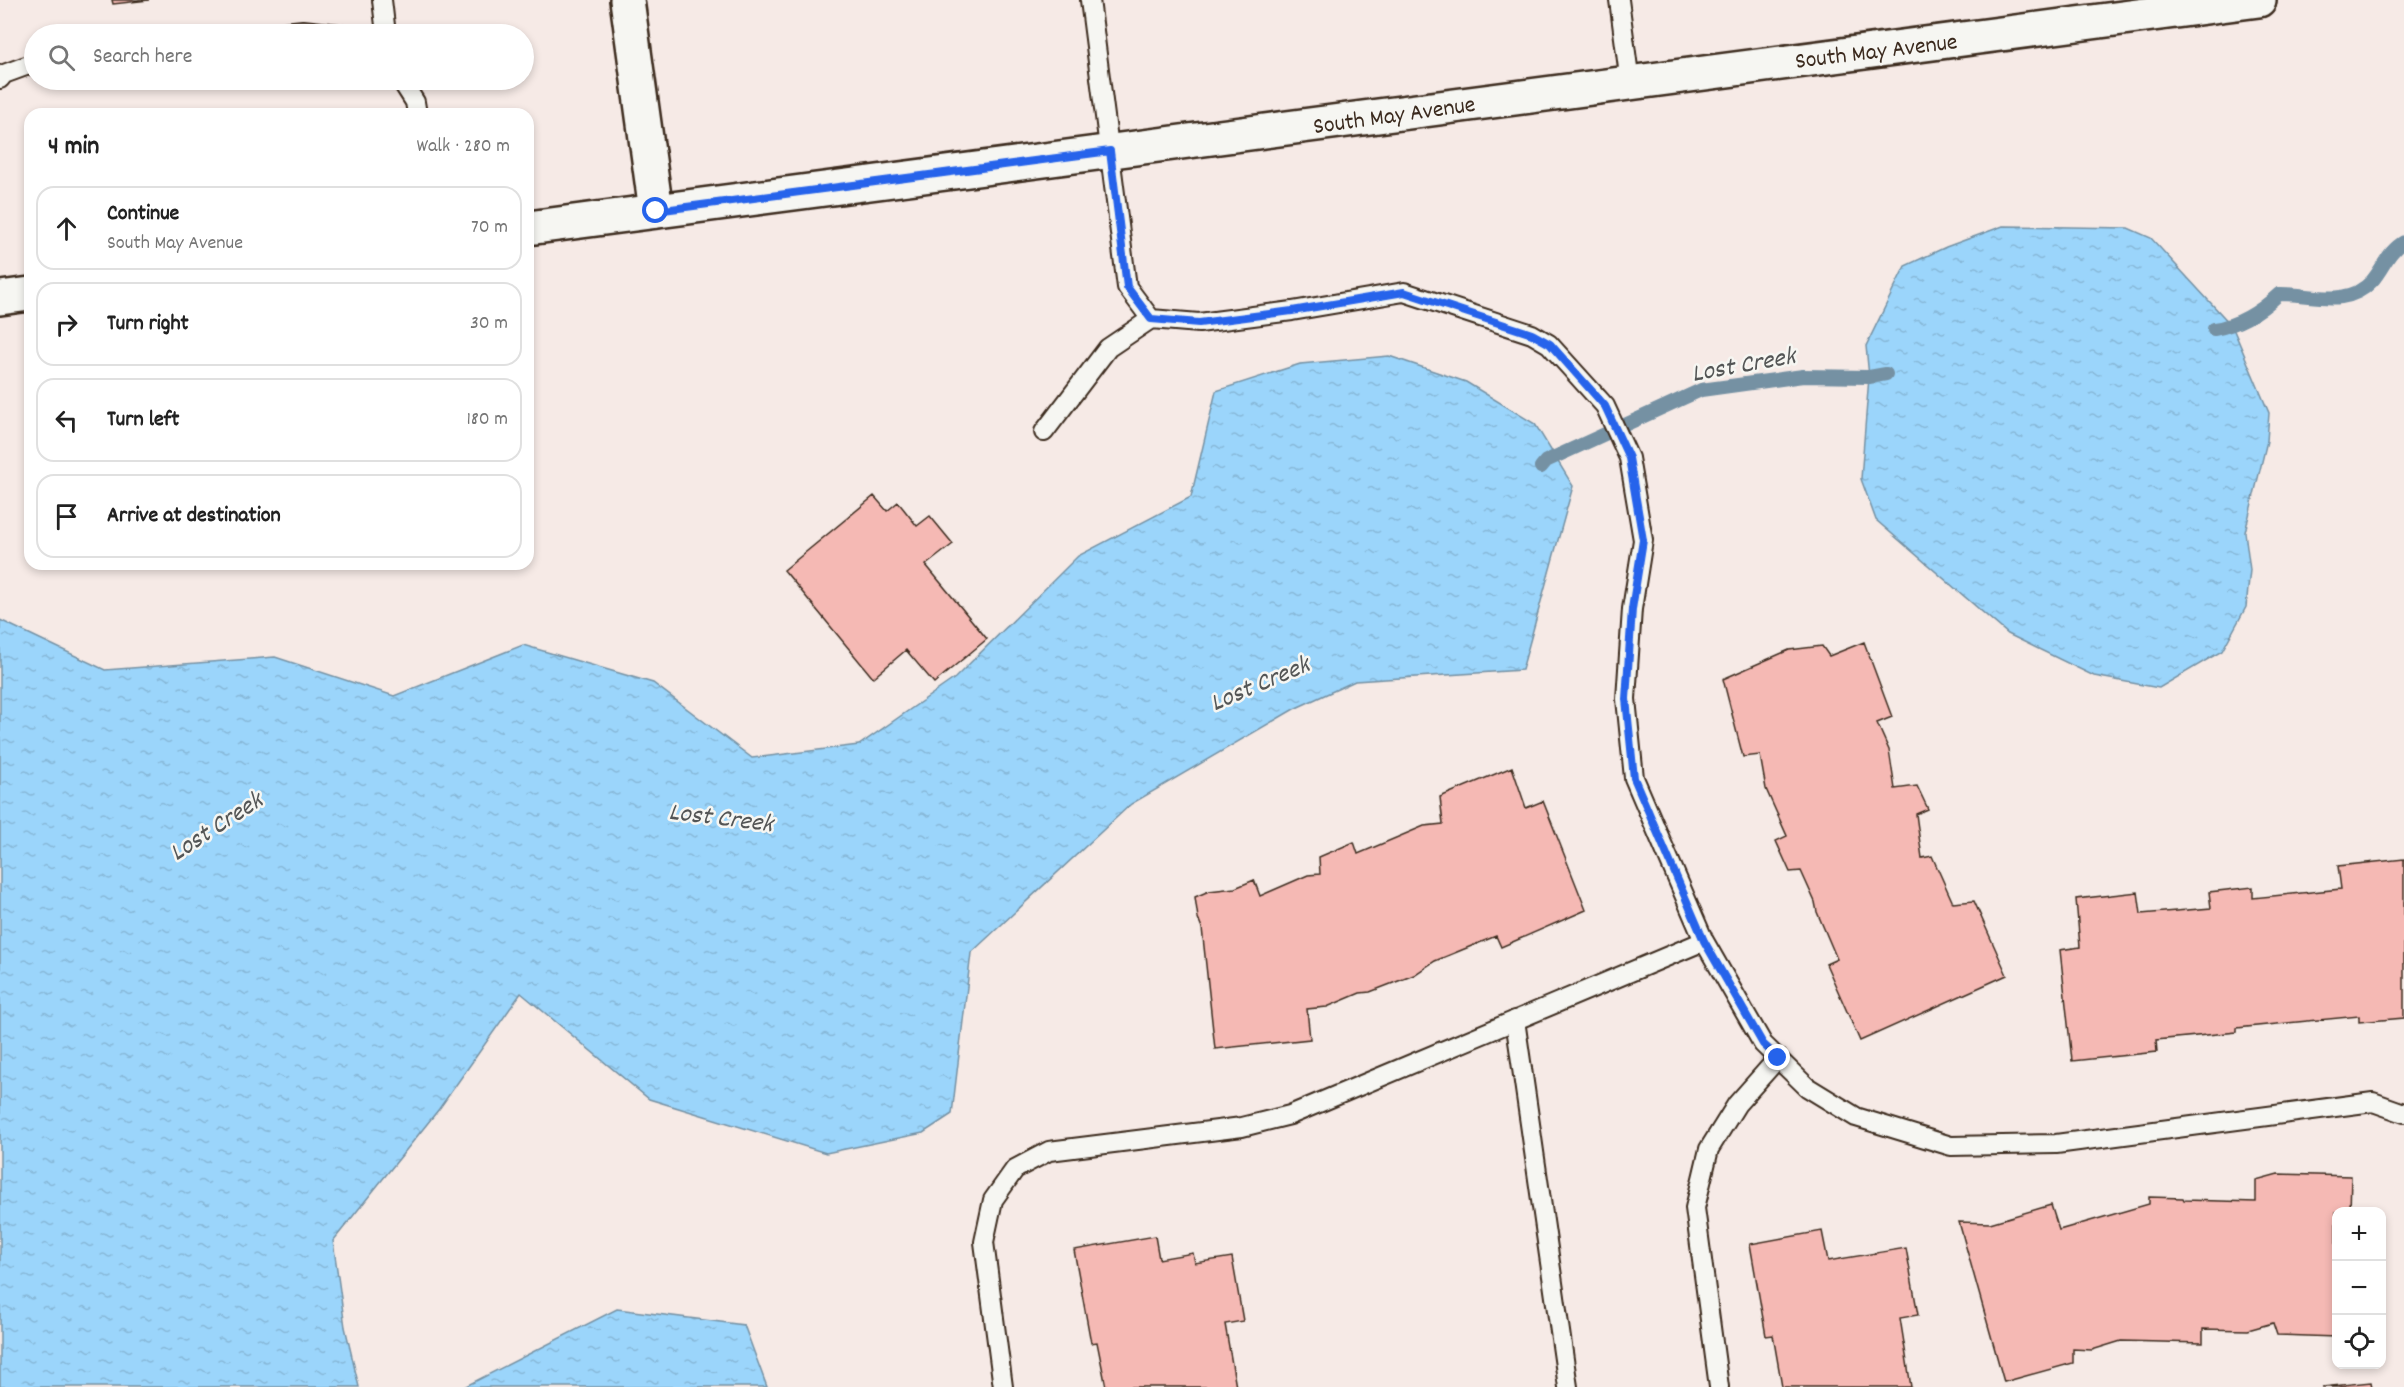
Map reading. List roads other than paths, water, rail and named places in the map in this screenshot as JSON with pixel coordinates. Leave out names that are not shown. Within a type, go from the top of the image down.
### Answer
[{"type":"main road","points":[[627,0],[656,211]]},
{"type":"main road","name":"South May Avenue","points":[[534,227],[1630,83],[2102,10],[2259,0]]},
{"type":"main road","points":[[0,297],[24,295]]},
{"type":"lane","points":[[382,0],[385,24]]},
{"type":"lane","points":[[1090,0],[1127,287],[1151,319]]},
{"type":"lane","points":[[1619,0],[1630,83]]},
{"type":"lane","points":[[0,79],[4,74],[24,67]]},
{"type":"lane","points":[[407,90],[416,108]]},
{"type":"lane","points":[[1044,432],[1108,348],[1151,319],[1199,323],[1292,311],[1404,292],[1532,334],[1550,344],[1605,406],[1629,458],[1643,540],[1632,609],[1626,699],[1634,778],[1704,941],[1763,1044],[1807,1088],[1856,1117],[1951,1146],[2056,1144],[2373,1102],[2404,1113]]},
{"type":"lane","points":[[1003,1387],[984,1242],[993,1200],[1016,1169],[1050,1151],[1242,1127],[1290,1115],[1704,941]]},
{"type":"lane","points":[[1515,1020],[1568,1387]]},
{"type":"lane","points":[[1719,1387],[1695,1208],[1709,1149],[1737,1104],[1778,1058]]},
{"type":"water","points":[[2003,226],[2128,228],[2151,238],[2232,326],[2269,413],[2267,441],[2245,532],[2250,570],[2246,607],[2222,651],[2159,688],[2094,676],[2008,634],[1876,520],[1861,479],[1869,377],[1866,346],[1905,266],[1946,247]]},
{"type":"water","points":[[1389,356],[1466,382],[1535,424],[1573,486],[1522,670],[1355,681],[1294,709],[1131,804],[971,953],[952,1114],[923,1133],[826,1153],[649,1099],[521,993],[439,1109],[333,1241],[345,1327],[359,1387],[0,1387],[0,620],[105,670],[275,657],[394,696],[523,645],[653,683],[752,758],[859,745],[955,678],[1078,556],[1191,497],[1216,391],[1300,364]]},
{"type":"water","points":[[617,1309],[744,1325],[767,1387],[464,1387]]},
{"type":"waterway","name":"Lost Creek","points":[[2214,329],[2249,317],[2279,294],[2328,298],[2351,295],[2362,290],[2372,281],[2390,255],[2404,242]]},
{"type":"waterway","name":"Lost Creek","points":[[1541,467],[1546,461],[1701,390],[1803,376],[1869,377],[1886,374]]}]
